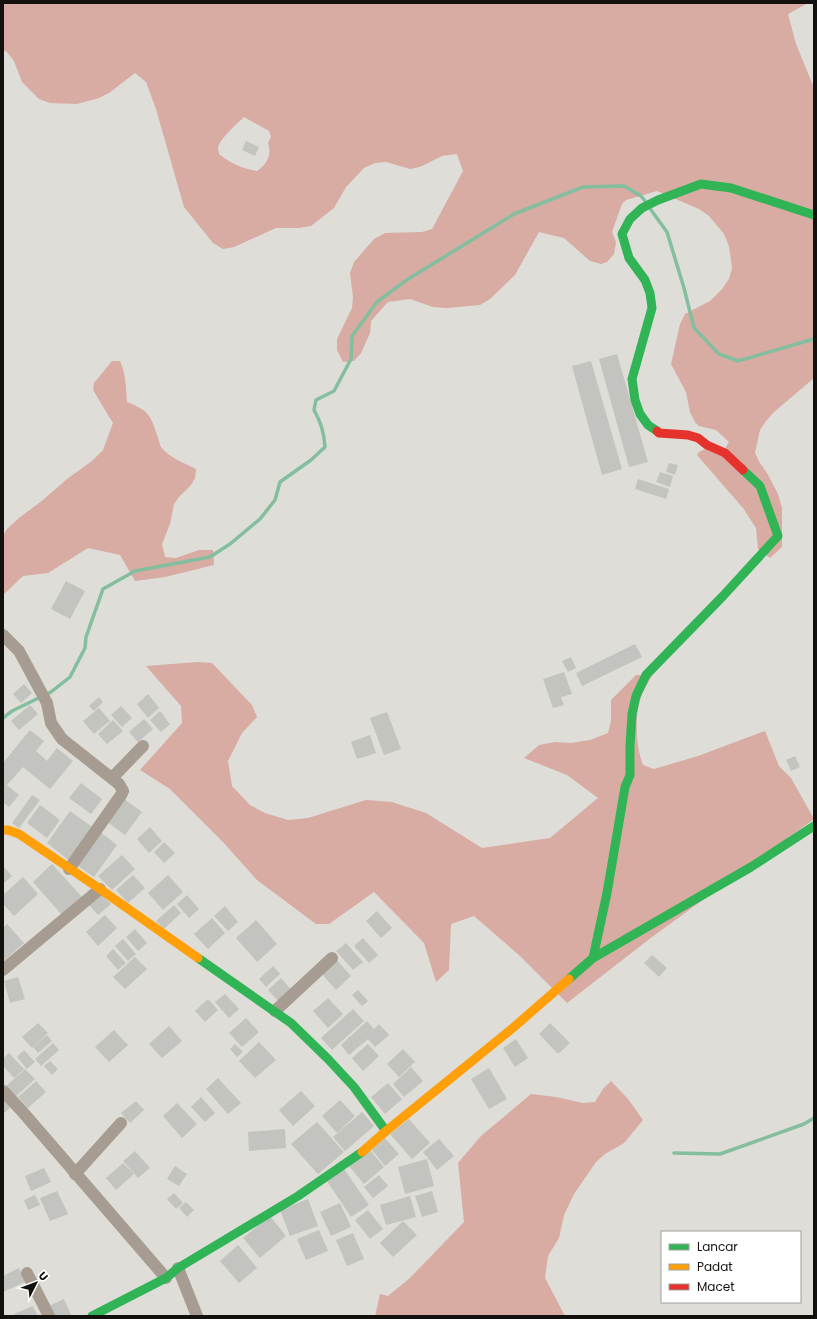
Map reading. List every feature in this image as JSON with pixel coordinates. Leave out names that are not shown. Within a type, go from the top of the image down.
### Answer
[{"type":"street","points":[[593,958],[607,893],[624,787],[630,775],[632,714],[636,696],[646,675],[723,596],[778,536],[760,486],[725,453],[707,445],[698,438],[688,435],[659,433],[648,425],[640,414],[634,400],[632,379],[652,308],[650,293],[644,280],[629,258],[622,234],[630,219],[642,208],[658,200],[702,184],[731,188],[814,215]]},
{"type":"street","points":[[3,635],[20,651],[47,703],[51,723],[62,739],[112,778],[119,784],[123,791],[122,795],[69,869]]},
{"type":"street","points":[[112,778],[143,746]]},
{"type":"street","points":[[92,1316],[166,1278],[178,1268],[298,1196],[361,1153],[514,1026],[593,958],[751,867],[814,826]]},
{"type":"street","points":[[3,830],[8,830],[19,834],[291,1023],[354,1087],[386,1131]]},
{"type":"street","points":[[3,970],[100,889]]},
{"type":"street","points":[[275,1011],[332,958]]},
{"type":"street","points":[[3,1091],[166,1278]]},
{"type":"street","points":[[75,1174],[121,1123]]},
{"type":"street","points":[[178,1268],[197,1316]]},
{"type":"street","points":[[27,1274],[49,1316]]},
{"type":"shaded area","points":[[3,3],[808,3],[788,14],[796,44],[814,88],[814,378],[774,412],[766,421],[760,430],[755,453],[778,494],[782,508],[782,547],[770,558],[758,549],[756,528],[743,508],[697,455],[705,449],[724,450],[729,442],[716,430],[699,426],[695,422],[690,412],[686,392],[671,364],[680,324],[685,314],[710,301],[722,289],[729,279],[732,268],[729,246],[724,234],[709,216],[699,209],[657,191],[626,200],[622,204],[612,232],[616,242],[614,254],[607,262],[601,264],[590,261],[564,238],[539,232],[515,275],[490,299],[480,305],[447,308],[433,307],[410,299],[388,302],[371,321],[370,333],[361,353],[354,361],[343,362],[337,350],[337,339],[352,308],[353,297],[350,273],[354,262],[374,239],[385,233],[422,232],[432,229],[463,171],[457,154],[442,156],[420,167],[410,169],[386,162],[375,163],[364,168],[346,187],[334,208],[311,226],[299,228],[276,228],[234,247],[223,249],[213,243],[184,207],[156,109],[146,82],[135,73],[109,93],[99,98],[77,104],[50,103],[39,99],[22,82],[14,61],[7,52],[3,50]],"holes":[[[244,117],[269,131],[271,137],[268,143],[268,159],[257,171],[237,165],[219,154],[219,144],[229,131]]]},
{"type":"shaded area","points":[[112,361],[120,361],[122,366],[127,402],[140,408],[150,417],[161,447],[164,451],[196,469],[195,478],[191,485],[174,504],[170,524],[162,544],[165,557],[176,558],[199,550],[213,550],[214,565],[165,577],[135,581],[120,555],[88,548],[48,573],[23,576],[3,595],[3,536],[7,529],[67,479],[92,461],[103,450],[113,423],[93,390],[94,383]]},
{"type":"shaded area","points":[[198,662],[212,663],[252,705],[257,717],[242,733],[228,761],[232,786],[250,805],[265,813],[288,820],[308,818],[366,800],[392,802],[426,813],[482,848],[550,838],[598,798],[567,775],[524,758],[539,745],[555,742],[571,743],[590,740],[608,733],[611,721],[611,700],[636,675],[652,675],[642,694],[637,713],[637,741],[643,765],[654,769],[698,756],[765,731],[779,766],[791,778],[814,819],[652,937],[567,1003],[520,956],[474,916],[451,924],[449,970],[436,982],[424,943],[374,892],[329,924],[316,924],[257,880],[223,842],[170,789],[140,770],[182,723],[181,706],[146,666]]},
{"type":"shaded area","points":[[611,1081],[628,1099],[643,1120],[624,1143],[605,1154],[596,1162],[574,1194],[564,1215],[559,1238],[548,1256],[545,1278],[565,1316],[375,1316],[380,1294],[388,1296],[410,1278],[464,1222],[458,1163],[481,1136],[531,1094],[556,1097],[583,1103],[595,1102],[603,1089]]},
{"type":"building","points":[[246,141],[259,147],[255,156],[242,150]]},
{"type":"building","points":[[617,354],[648,462],[629,467],[599,359]]},
{"type":"building","points":[[591,361],[622,469],[602,475],[572,366]]},
{"type":"building","points":[[669,463],[678,465],[675,475],[666,472]]},
{"type":"building","points":[[660,472],[673,476],[670,487],[656,482]]},
{"type":"building","points":[[638,479],[669,489],[666,499],[635,489]]},
{"type":"building","points":[[66,581],[85,591],[70,619],[51,609]]},
{"type":"building","points":[[635,644],[642,657],[582,686],[576,673]]},
{"type":"building","points":[[571,657],[576,668],[568,672],[562,661]]},
{"type":"building","points":[[564,672],[572,694],[561,697],[564,705],[553,708],[543,679]]},
{"type":"building","points":[[24,684],[32,693],[21,703],[13,694]]},
{"type":"building","points":[[148,694],[159,708],[148,718],[137,704]]},
{"type":"building","points":[[99,697],[103,702],[94,711],[89,706]]},
{"type":"building","points":[[30,705],[38,714],[19,730],[11,721]]},
{"type":"building","points":[[121,706],[132,718],[122,727],[111,715]]},
{"type":"building","points":[[99,708],[110,721],[94,734],[83,721]]},
{"type":"building","points":[[160,711],[170,724],[161,732],[150,720]]},
{"type":"building","points":[[387,712],[401,749],[384,755],[370,718]]},
{"type":"building","points":[[144,719],[153,729],[138,742],[129,732]]},
{"type":"building","points":[[113,720],[123,731],[107,744],[98,734]]},
{"type":"building","points":[[30,730],[44,741],[36,751],[47,761],[57,748],[73,761],[50,789],[23,767],[7,785],[19,795],[9,807],[3,802],[3,763]]},
{"type":"building","points":[[370,735],[376,753],[357,759],[351,742]]},
{"type":"building","points":[[795,756],[800,767],[791,771],[786,760]]},
{"type":"building","points":[[81,783],[102,799],[91,814],[69,798]]},
{"type":"building","points":[[32,795],[40,800],[19,828],[12,823]]},
{"type":"building","points":[[123,798],[142,812],[125,835],[106,821]]},
{"type":"building","points":[[40,805],[60,820],[47,838],[27,823]]},
{"type":"building","points":[[70,811],[95,829],[71,862],[47,843]]},
{"type":"building","points":[[150,827],[162,841],[149,853],[137,839]]},
{"type":"building","points":[[99,831],[117,845],[94,877],[75,864]]},
{"type":"building","points":[[164,842],[175,853],[164,863],[154,852]]},
{"type":"building","points":[[122,855],[135,869],[112,890],[98,876]]},
{"type":"building","points":[[52,864],[82,897],[62,915],[33,882]]},
{"type":"building","points":[[4,867],[12,876],[3,884],[3,868]]},
{"type":"building","points":[[133,875],[145,888],[128,903],[116,890]]},
{"type":"building","points":[[168,875],[183,892],[163,910],[148,893]]},
{"type":"building","points":[[23,877],[38,894],[14,916],[3,904],[3,895]]},
{"type":"building","points":[[101,894],[111,904],[98,915],[89,905]]},
{"type":"building","points":[[187,895],[199,909],[189,918],[177,904]]},
{"type":"building","points":[[174,905],[181,913],[164,929],[156,921]]},
{"type":"building","points":[[225,906],[238,922],[228,931],[214,916]]},
{"type":"building","points":[[377,911],[392,928],[381,938],[366,921]]},
{"type":"building","points":[[105,915],[117,928],[98,946],[86,932]]},
{"type":"building","points":[[212,918],[225,933],[208,949],[194,934]]},
{"type":"building","points":[[256,920],[277,944],[257,962],[236,938]]},
{"type":"building","points":[[7,924],[24,943],[3,962],[3,928]]},
{"type":"building","points":[[135,929],[147,943],[138,951],[126,937]]},
{"type":"building","points":[[363,938],[378,955],[369,963],[354,946]]},
{"type":"building","points":[[123,939],[136,954],[128,961],[115,946]]},
{"type":"building","points":[[346,943],[363,962],[353,970],[336,951]]},
{"type":"building","points":[[113,949],[126,963],[118,970],[106,956]]},
{"type":"building","points":[[652,955],[667,968],[659,977],[644,963]]},
{"type":"building","points":[[135,957],[147,969],[125,989],[113,977]]},
{"type":"building","points":[[336,959],[351,976],[336,990],[320,972]]},
{"type":"building","points":[[273,966],[280,974],[266,987],[259,979]]},
{"type":"building","points":[[18,977],[25,999],[10,1003],[4,981]]},
{"type":"building","points":[[281,978],[293,992],[280,1003],[268,990]]},
{"type":"building","points":[[358,990],[368,1001],[362,1006],[352,995]]},
{"type":"building","points":[[225,994],[239,1009],[229,1018],[215,1002]]},
{"type":"building","points":[[328,998],[343,1014],[328,1028],[313,1011]]},
{"type":"building","points":[[208,999],[218,1010],[205,1022],[195,1011]]},
{"type":"building","points":[[353,1009],[364,1021],[332,1050],[321,1038]]},
{"type":"building","points":[[246,1018],[259,1032],[242,1047],[229,1033]]},
{"type":"building","points":[[367,1021],[374,1029],[379,1024],[389,1035],[375,1047],[368,1039],[349,1055],[341,1045]]},
{"type":"building","points":[[38,1023],[48,1033],[32,1048],[22,1037]]},
{"type":"building","points":[[550,1023],[570,1043],[558,1054],[539,1034]]},
{"type":"building","points":[[169,1026],[182,1041],[162,1058],[149,1044]]},
{"type":"building","points":[[114,1030],[128,1045],[109,1062],[95,1047]]},
{"type":"building","points":[[47,1035],[52,1041],[38,1053],[33,1047]]},
{"type":"building","points":[[516,1039],[528,1058],[515,1067],[503,1048]]},
{"type":"building","points":[[259,1042],[276,1060],[255,1078],[239,1061]]},
{"type":"building","points":[[53,1043],[59,1050],[41,1066],[35,1059]]},
{"type":"building","points":[[235,1044],[243,1052],[237,1057],[230,1049]]},
{"type":"building","points":[[368,1044],[379,1056],[363,1071],[352,1058]]},
{"type":"building","points":[[403,1049],[415,1062],[399,1077],[387,1064]]},
{"type":"building","points":[[24,1050],[35,1062],[27,1069],[17,1057]]},
{"type":"building","points":[[9,1053],[24,1069],[14,1078],[3,1066],[3,1059]]},
{"type":"building","points":[[50,1061],[58,1069],[52,1075],[44,1066]]},
{"type":"building","points":[[411,1067],[423,1081],[404,1097],[393,1084]]},
{"type":"building","points":[[489,1068],[507,1099],[489,1109],[471,1079]]},
{"type":"building","points":[[25,1069],[35,1079],[15,1097],[6,1086]]},
{"type":"building","points":[[218,1078],[241,1103],[228,1114],[206,1089]]},
{"type":"building","points":[[36,1081],[46,1092],[28,1108],[18,1097]]},
{"type":"building","points":[[388,1083],[402,1099],[385,1114],[371,1097]]},
{"type":"building","points":[[301,1091],[315,1106],[293,1126],[279,1110]]},
{"type":"building","points":[[3,1095],[12,1106],[3,1114]]},
{"type":"building","points":[[201,1097],[215,1113],[205,1122],[191,1107]]},
{"type":"building","points":[[340,1100],[355,1116],[337,1133],[322,1116]]},
{"type":"building","points":[[136,1101],[144,1110],[130,1123],[121,1113]]},
{"type":"building","points":[[177,1103],[197,1124],[182,1138],[163,1116]]},
{"type":"building","points":[[362,1112],[374,1126],[345,1151],[333,1137]]},
{"type":"building","points":[[409,1119],[430,1143],[412,1159],[390,1134]]},
{"type":"building","points":[[317,1122],[344,1152],[318,1174],[291,1144]]},
{"type":"building","points":[[285,1129],[286,1148],[249,1151],[248,1132]]},
{"type":"building","points":[[385,1138],[399,1154],[385,1166],[372,1150]]},
{"type":"building","points":[[439,1139],[454,1156],[437,1170],[423,1152]]},
{"type":"building","points":[[369,1149],[384,1167],[364,1184],[349,1166]]},
{"type":"building","points":[[135,1151],[150,1168],[138,1178],[123,1161]]},
{"type":"building","points":[[427,1159],[434,1186],[405,1194],[398,1167]]},
{"type":"building","points":[[123,1163],[134,1174],[116,1190],[106,1178]]},
{"type":"building","points":[[175,1166],[187,1174],[179,1186],[167,1179]]},
{"type":"building","points":[[44,1168],[51,1182],[31,1191],[25,1176]]},
{"type":"building","points":[[344,1169],[369,1205],[351,1217],[327,1181]]},
{"type":"building","points":[[379,1175],[388,1186],[373,1198],[364,1187]]},
{"type":"building","points":[[57,1191],[68,1214],[50,1221],[40,1198]]},
{"type":"building","points":[[432,1191],[438,1212],[422,1217],[415,1196]]},
{"type":"building","points":[[174,1193],[183,1203],[176,1209],[167,1199]]},
{"type":"building","points":[[35,1195],[40,1205],[28,1210],[24,1200]]},
{"type":"building","points":[[410,1196],[416,1217],[386,1225],[380,1205]]},
{"type":"building","points":[[308,1199],[318,1226],[290,1236],[280,1210]]},
{"type":"building","points":[[186,1202],[194,1210],[187,1217],[179,1208]]},
{"type":"building","points":[[340,1203],[351,1227],[331,1236],[320,1212]]},
{"type":"building","points":[[368,1210],[383,1229],[370,1239],[355,1220]]},
{"type":"building","points":[[270,1216],[286,1236],[260,1258],[243,1238]]},
{"type":"building","points":[[403,1221],[417,1235],[393,1257],[380,1243]]},
{"type":"building","points":[[319,1230],[328,1251],[306,1260],[297,1239]]},
{"type":"building","points":[[353,1233],[364,1259],[347,1266],[336,1240]]},
{"type":"building","points":[[238,1245],[257,1268],[239,1283],[220,1261]]},
{"type":"building","points":[[19,1268],[25,1282],[3,1292],[3,1276]]},
{"type":"building","points":[[64,1299],[71,1315],[51,1316],[47,1307]]},
{"type":"building","points":[[33,1306],[38,1316],[15,1316],[14,1314]]},
{"type":"waterway","points":[[3,718],[12,711],[51,692],[70,677],[85,648],[86,637],[103,589],[135,571],[210,557],[230,544],[260,519],[275,500],[280,482],[311,460],[325,447],[322,428],[314,410],[316,400],[334,391],[351,359],[352,336],[377,302],[405,281],[514,214],[583,187],[624,186],[641,196],[645,201]]},
{"type":"waterway","points":[[651,210],[667,232],[684,288],[694,328],[719,354],[738,361],[814,339]]},
{"type":"waterway","points":[[674,1153],[720,1154],[804,1124],[814,1118]]},
{"type":"traffic: fast","points":[[657,431],[648,425],[640,414],[635,400],[632,379],[652,308],[650,293],[645,280],[629,258],[622,234],[630,219],[642,208],[658,200],[701,184],[731,188],[814,215]]},
{"type":"traffic: fast","points":[[593,958],[607,893],[625,787],[630,775],[632,714],[636,696],[646,675],[723,596],[778,536],[760,486],[743,470]]},
{"type":"traffic: fast","points":[[569,979],[593,958],[751,867],[814,826]]},
{"type":"traffic: fast","points":[[198,958],[291,1023],[354,1087],[386,1131]]},
{"type":"traffic: fast","points":[[92,1316],[166,1278],[178,1268],[298,1196],[362,1152]]},
{"type":"traffic: slow","points":[[3,830],[8,830],[19,834],[198,958]]},
{"type":"traffic: slow","points":[[362,1152],[514,1027],[569,979]]},
{"type":"traffic: jam","points":[[657,431],[659,433],[688,435],[698,438],[707,445],[725,453],[743,470]]}]
